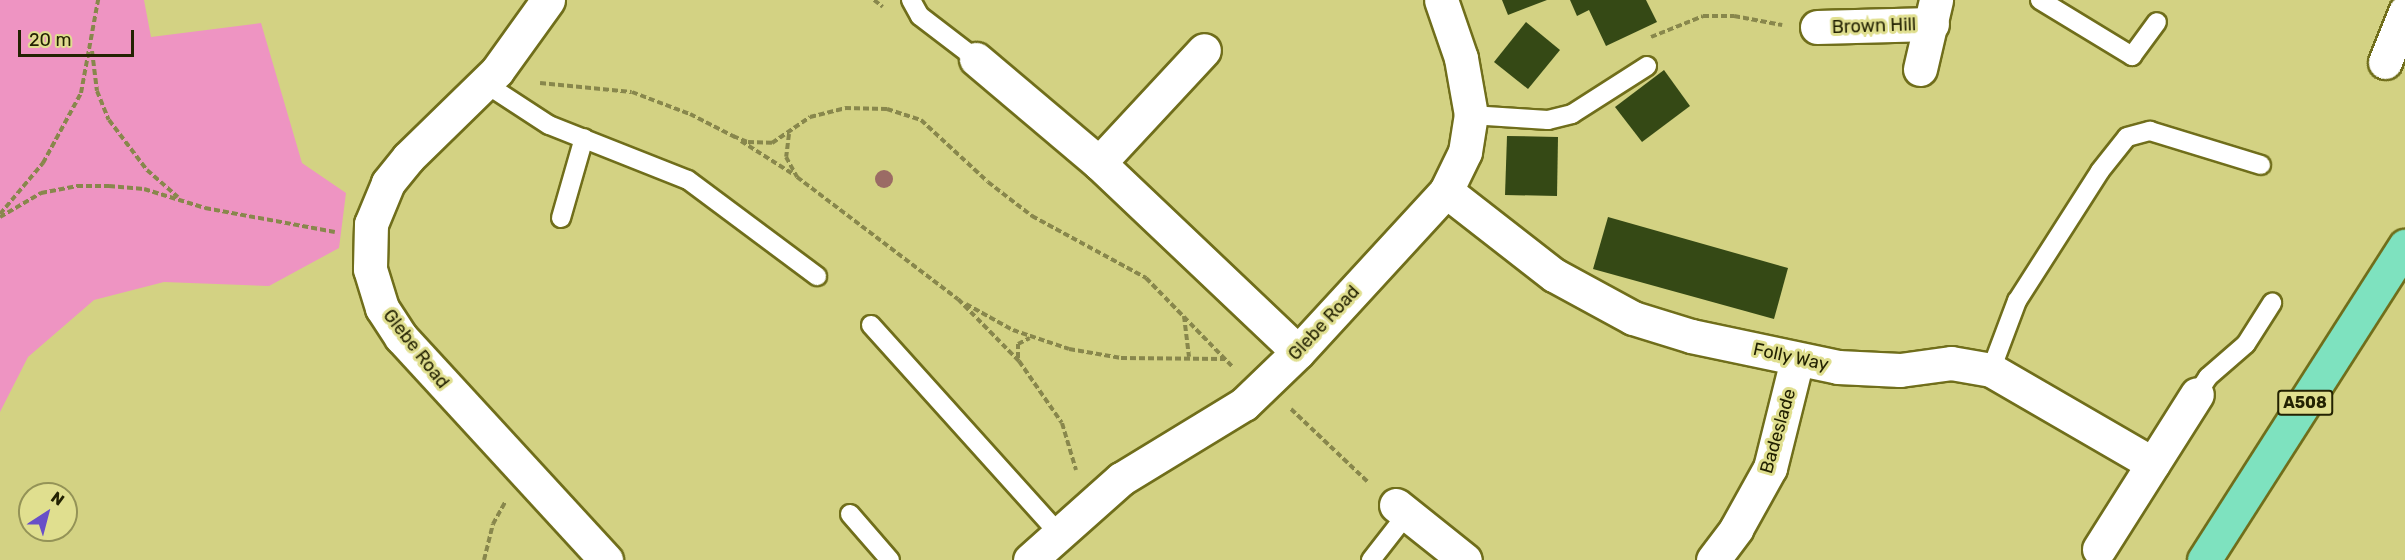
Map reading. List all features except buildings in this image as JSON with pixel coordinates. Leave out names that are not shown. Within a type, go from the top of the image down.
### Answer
[{"type":"highway","name":"A508","points":[[2204,560],[2405,246]]},
{"type":"street","name":"Glebe Road","points":[[548,0],[492,77],[395,172],[375,207],[369,238],[372,279],[392,324],[528,477],[606,560]]},
{"type":"street","name":"Glebe Road","points":[[1032,559],[1121,478],[1223,420],[1298,352],[1446,192],[1462,160],[1471,115],[1461,58],[1441,0]]},
{"type":"street","name":"Brown Hill","points":[[1817,27],[1934,12],[1920,69]]},
{"type":"street","points":[[2385,62],[2405,12]]},
{"type":"street","points":[[1099,163],[1204,50]]},
{"type":"street","points":[[976,59],[1099,163],[1298,352]]},
{"type":"street","name":"Folly Way","points":[[1446,192],[1591,298],[1662,328],[1797,360],[1863,369],[1900,370],[1951,363],[1991,370],[2153,464]]},
{"type":"street","name":"Badeslade","points":[[1713,560],[1736,529],[1770,468],[1797,360]]},
{"type":"street","points":[[2096,554],[2197,394]]},
{"type":"street","points":[[1402,510],[1465,560]]},
{"type":"lane","points":[[911,0],[920,16],[976,59]]},
{"type":"lane","points":[[2040,0],[2132,56],[2157,22]]},
{"type":"lane","points":[[1471,115],[1548,120],[1564,116],[1607,95],[1647,66]]},
{"type":"lane","points":[[492,77],[549,125],[688,180],[817,276]]},
{"type":"lane","points":[[1991,370],[2017,301],[2100,171],[2127,137],[2150,131],[2261,165]]},
{"type":"lane","points":[[561,218],[584,138]]},
{"type":"lane","points":[[2197,394],[2208,377],[2246,344],[2272,303]]},
{"type":"lane","points":[[871,325],[1058,534]]},
{"type":"lane","points":[[1371,560],[1402,510]]},
{"type":"lane","points":[[850,514],[890,560]]},
{"type":"path","points":[[0,215],[43,164],[63,131],[81,93],[98,0]]},
{"type":"path","points":[[91,47],[98,91],[109,120],[147,170],[180,199]]},
{"type":"path","points":[[492,77],[515,82],[632,92],[690,114],[733,136],[797,177],[958,299],[1019,361],[1062,423],[1072,447],[1079,484],[1092,502]]},
{"type":"path","points":[[733,136],[760,143],[780,140],[810,117],[845,108],[887,109],[921,120],[1011,200],[1052,229],[1146,278],[1183,313],[1235,369]]},
{"type":"path","points":[[789,133],[786,157],[797,177]]},
{"type":"path","points":[[0,215],[41,193],[77,186],[144,189],[205,208],[369,238]]},
{"type":"path","points":[[958,299],[1035,338]]},
{"type":"path","points":[[1183,313],[1188,327],[1189,357]]},
{"type":"path","points":[[1019,361],[1018,344],[1024,338],[1035,338],[1121,358],[1224,359]]},
{"type":"path","points":[[1287,405],[1402,510]]},
{"type":"path","points":[[484,560],[498,514],[528,477]]},
{"type":"shaded area","points":[[0,0],[144,0],[151,37],[261,23],[302,163],[346,193],[339,248],[269,286],[164,282],[94,300],[28,357],[0,412]]}]
